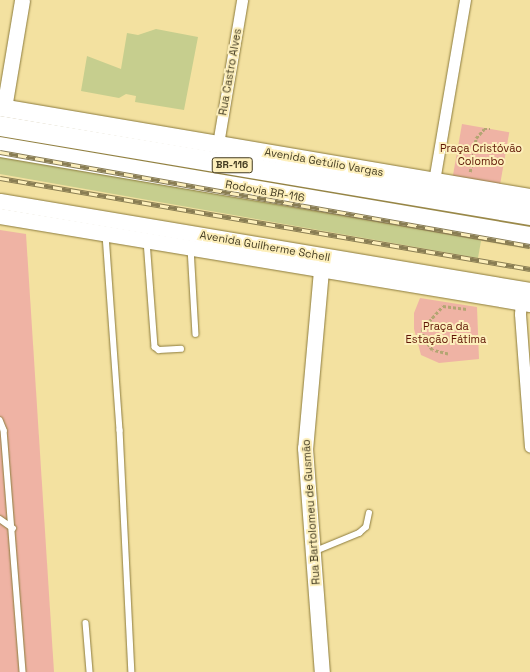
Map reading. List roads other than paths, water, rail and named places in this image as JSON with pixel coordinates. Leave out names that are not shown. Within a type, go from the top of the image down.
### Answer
[{"type":"highway","name":"Rodovia BR-116","points":[[1,114],[530,215]]},
{"type":"highway","name":"Rodovia BR-116","points":[[0,147],[530,236]]},
{"type":"main road","points":[[1,114],[22,0]]},
{"type":"main road","name":"Avenida Getúlio Vargas","points":[[1,114],[218,144],[530,197]]},
{"type":"main road","name":"Avenida Guilherme Schell","points":[[0,201],[106,226],[525,296]]},
{"type":"main road","name":"Avenida Guilherme Schell","points":[[0,216],[106,226],[147,239],[321,263]]},
{"type":"main road","name":"Rua Bartolomeu de Gusmão","points":[[321,263],[305,448],[322,672]]},
{"type":"street","name":"Rua Castro Alves","points":[[218,144],[242,0]]},
{"type":"street","points":[[434,181],[465,0]]},
{"type":"street","points":[[525,296],[530,447]]},
{"type":"lane","points":[[106,226],[120,430],[132,672]]},
{"type":"lane","points":[[147,239],[155,347],[159,350],[181,349]]},
{"type":"lane","points":[[191,246],[196,334]]},
{"type":"lane","points":[[0,420],[4,430],[13,528],[23,672]]},
{"type":"lane","points":[[313,552],[360,533],[366,526],[369,513]]},
{"type":"lane","points":[[0,520],[13,528]]},
{"type":"lane","points":[[86,623],[90,672]]},
{"type":"railway","points":[[0,152],[530,246]]},
{"type":"railway","points":[[0,178],[530,269]]},
{"type":"park label","name":"Praça Cristóvão Colombo","points":[[481,155]]},
{"type":"park label","name":"Praça da Estação Fátima","points":[[446,333]]}]
